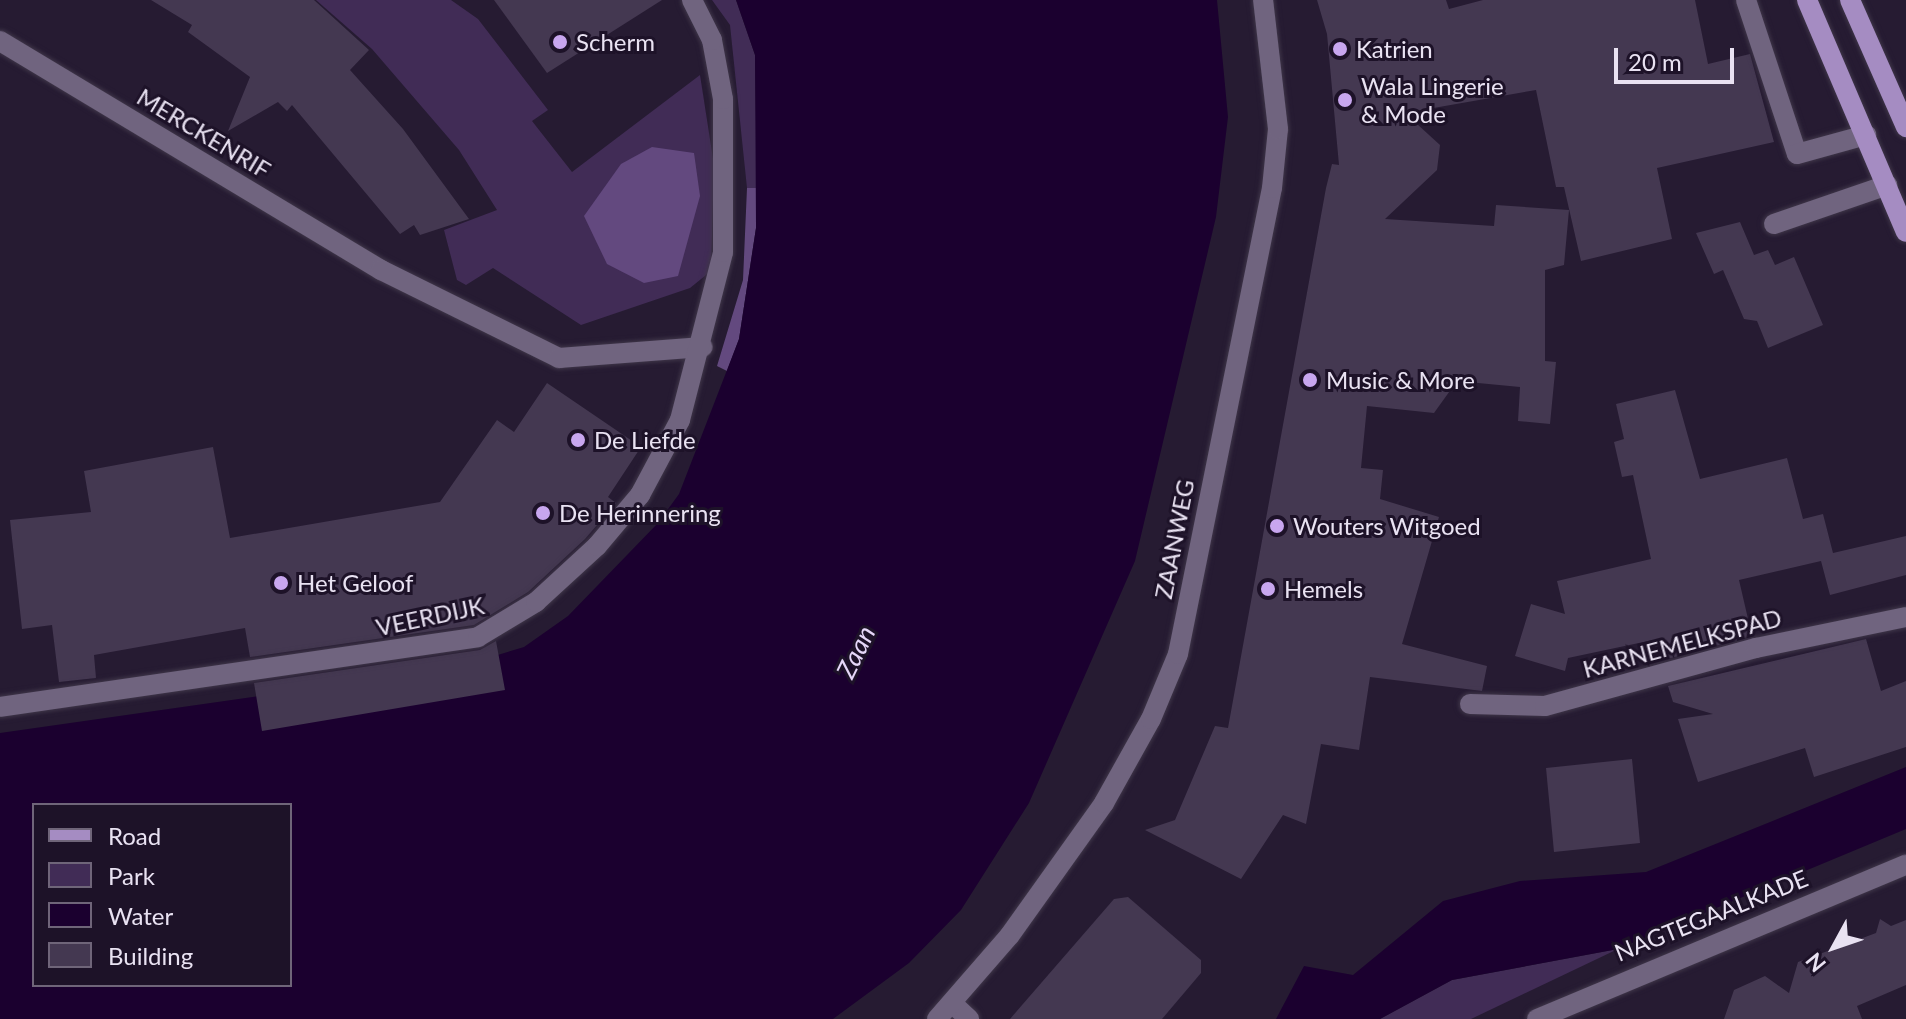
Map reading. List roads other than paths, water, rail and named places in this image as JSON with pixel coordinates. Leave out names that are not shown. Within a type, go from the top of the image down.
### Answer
[{"type":"main road","points":[[1807,0],[1906,232]]},
{"type":"main road","points":[[1850,0],[1906,127]]},
{"type":"street","name":"VEERDIJK","points":[[0,707],[400,651],[504,627],[571,572],[640,495],[680,420],[703,347],[723,252],[725,135],[712,40],[692,0]]},
{"type":"street","name":"ZAANWEG","points":[[937,1019],[953,1004],[1104,803],[1151,719],[1178,654],[1272,188],[1278,129],[1263,0]]},
{"type":"street","points":[[1746,0],[1797,154],[1866,135]]},
{"type":"street","name":"MERCKENRIF","points":[[0,41],[381,270],[559,358],[703,347]]},
{"type":"street","points":[[1774,224],[1887,185]]},
{"type":"street","name":"KARNEMELKSPAD","points":[[1470,704],[1545,706],[1756,648],[1906,617]]},
{"type":"street","name":"NAGTEGAALKADE","points":[[1537,1019],[1906,865]]},
{"type":"street","points":[[953,1004],[969,1019]]},
{"type":"water","name":"Zaan","points":[[736,0],[1217,0],[1228,117],[1216,217],[1135,561],[1029,803],[961,910],[909,963],[833,1019],[0,1019],[0,733],[455,668],[524,647],[568,616],[658,523],[679,494],[739,339],[756,228],[755,55]]},
{"type":"water","points":[[1906,767],[1906,829],[1618,949],[1452,980],[1380,1019],[1276,1019],[1304,966],[1353,975],[1443,901],[1520,881],[1646,872]]},
{"type":"place","name":"Scherm","points":[[560,42]]},
{"type":"place","name":"Katrien","points":[[1340,49]]},
{"type":"place","name":"Wala Lingerie & Mode","points":[[1345,100]]},
{"type":"place","name":"Music & More","points":[[1310,380]]},
{"type":"place","name":"De Liefde","points":[[578,440]]},
{"type":"place","name":"De Herinnering","points":[[543,513]]},
{"type":"place","name":"Wouters Witgoed","points":[[1277,526]]},
{"type":"place","name":"Het Geloof","points":[[281,583]]},
{"type":"place","name":"Hemels","points":[[1268,589]]}]
